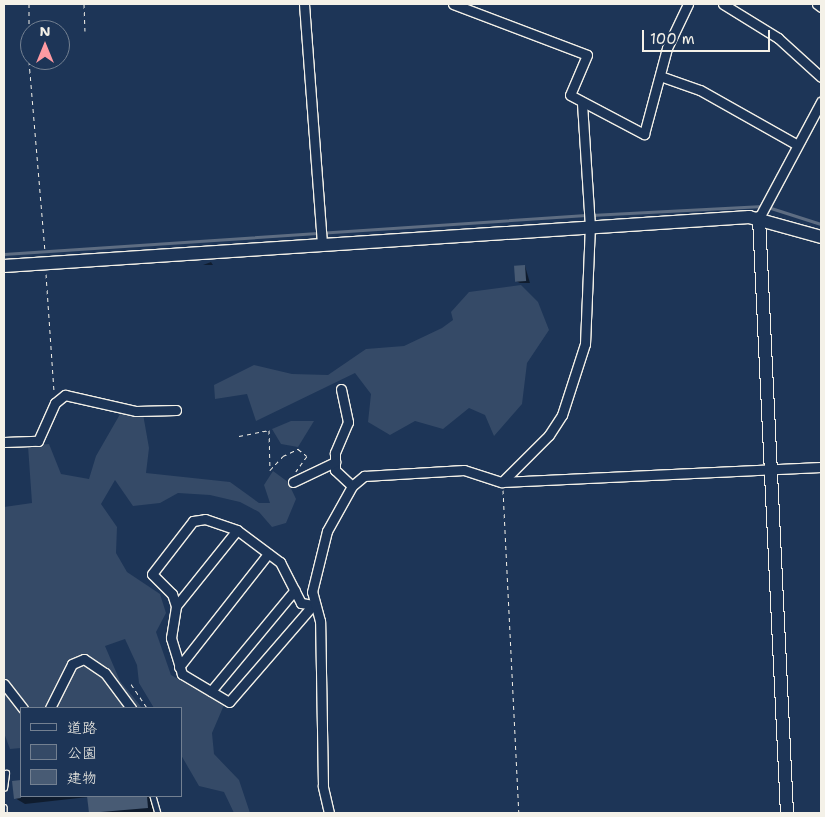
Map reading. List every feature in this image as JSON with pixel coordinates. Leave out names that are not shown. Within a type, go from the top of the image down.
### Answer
[{"type":"street","points":[[304,4],[322,245]]},
{"type":"street","points":[[453,4],[587,55],[570,95],[644,134],[679,15],[688,4]]},
{"type":"street","points":[[722,4],[778,38],[821,76]]},
{"type":"street","points":[[817,4],[821,7]]},
{"type":"street","points":[[660,76],[700,90],[796,144]]},
{"type":"street","points":[[502,482],[549,435],[573,388],[585,344],[590,209],[582,102]]},
{"type":"street","points":[[787,813],[759,216],[796,144],[821,102]]},
{"type":"street","points":[[4,266],[759,216],[821,238]]},
{"type":"street","points":[[341,388],[348,422],[335,462],[335,470],[352,486]]},
{"type":"street","points":[[4,442],[38,441],[55,403],[65,395],[136,411],[176,410]]},
{"type":"street","points":[[294,482],[335,462]]},
{"type":"street","points":[[329,813],[323,786],[320,621],[313,605],[312,592],[327,531],[352,486],[364,476],[380,473],[464,470],[502,482],[821,467]]},
{"type":"street","points":[[176,606],[172,594],[152,574],[193,521],[205,519],[237,530],[280,562],[301,603],[313,605]]},
{"type":"street","points":[[237,530],[176,606],[170,624],[182,674],[229,702],[313,605]]},
{"type":"street","points":[[179,666],[268,554]]},
{"type":"street","points":[[211,691],[294,590]]},
{"type":"street","points":[[50,707],[72,664],[84,659],[105,673],[130,707]]},
{"type":"street","points":[[4,684],[21,707]]},
{"type":"lane","points":[[4,788],[6,773]]},
{"type":"lane","points":[[154,797],[158,813]]},
{"type":"lane","points":[[4,807],[4,813]]},
{"type":"path","points":[[29,4],[29,60],[44,241]]},
{"type":"path","points":[[84,4],[85,30]]},
{"type":"path","points":[[46,263],[55,403]]},
{"type":"path","points":[[239,436],[269,430],[270,470],[283,456],[298,449],[307,456],[294,482]]},
{"type":"path","points":[[502,482],[519,813]]},
{"type":"path","points":[[131,684],[146,707]]},
{"type":"green space","points":[[521,285],[538,302],[549,330],[527,363],[522,404],[494,436],[485,415],[469,408],[443,429],[415,421],[390,435],[368,422],[371,394],[355,373],[256,421],[247,394],[215,399],[214,385],[254,365],[292,374],[328,375],[366,349],[404,346],[442,328],[453,320],[451,312],[469,292]]},
{"type":"green space","points":[[123,409],[143,414],[149,448],[146,473],[230,482],[259,503],[270,503],[264,485],[273,471],[288,482],[296,499],[286,523],[272,527],[259,512],[240,502],[210,495],[178,493],[160,503],[133,506],[115,480],[101,504],[117,527],[116,553],[127,572],[160,594],[166,613],[156,632],[171,675],[224,705],[212,733],[214,754],[239,780],[250,813],[234,813],[224,792],[199,786],[182,757],[182,707],[153,707],[139,683],[137,665],[125,639],[105,646],[120,681],[141,707],[20,707],[20,748],[10,749],[4,733],[4,507],[32,503],[28,446],[49,444],[61,474],[89,479],[96,456]]},
{"type":"green space","points":[[291,421],[314,421],[298,447],[281,444],[272,429]]},
{"type":"building","points":[[525,265],[526,281],[515,282],[514,266]]},
{"type":"building","points":[[20,780],[21,798],[14,799],[12,781]]},
{"type":"building","points":[[87,797],[147,797],[148,808],[89,813]]},
{"type":"waterway","points":[[591,215],[763,206]]},
{"type":"waterway","points":[[768,207],[821,224]]},
{"type":"waterway","points":[[4,254],[586,215]]}]
